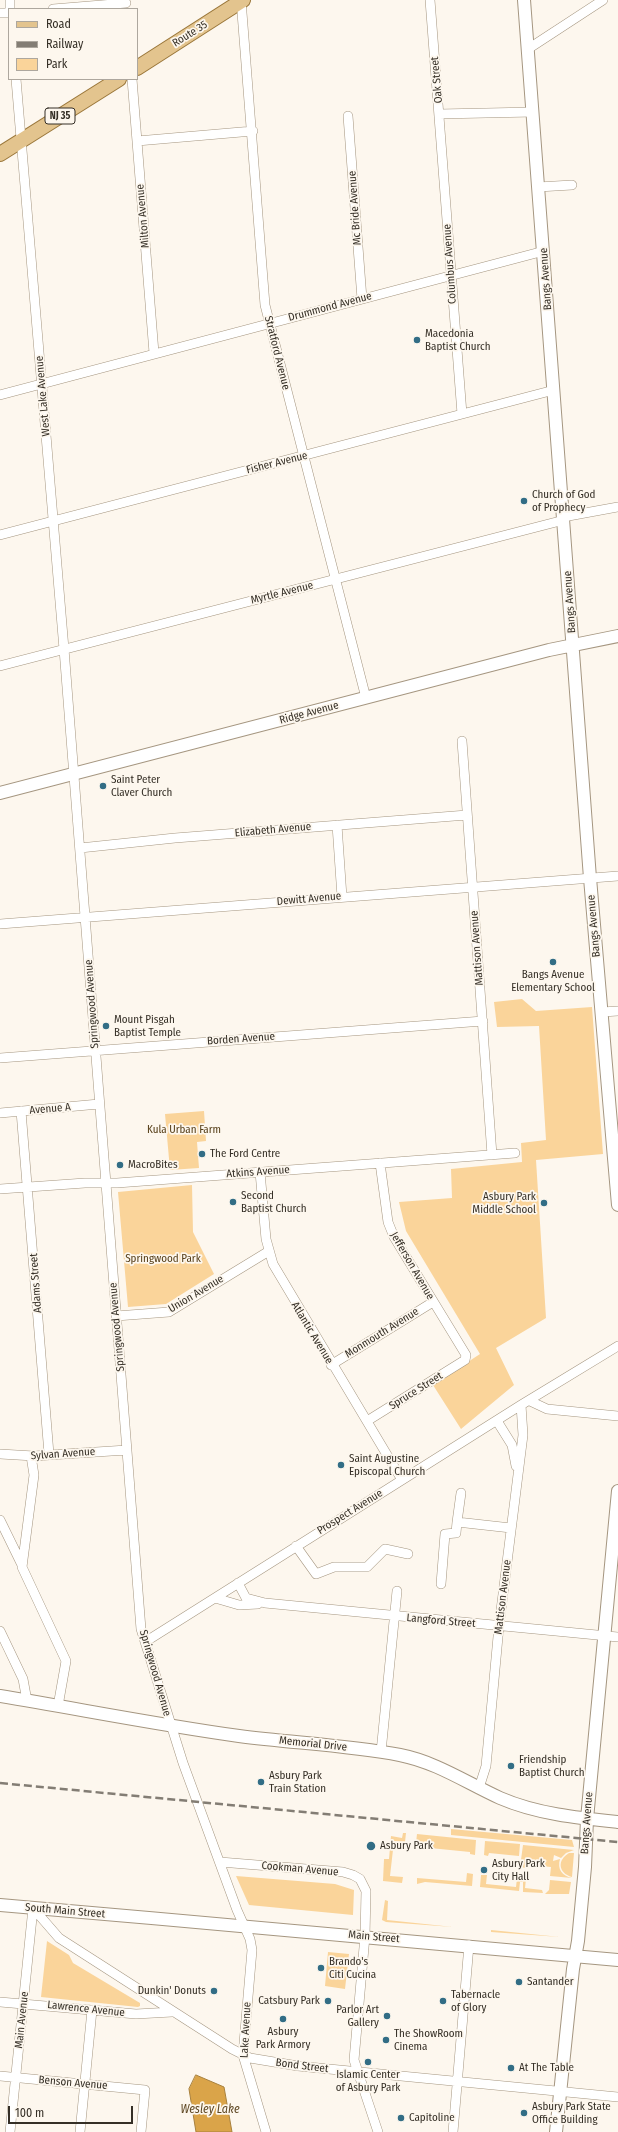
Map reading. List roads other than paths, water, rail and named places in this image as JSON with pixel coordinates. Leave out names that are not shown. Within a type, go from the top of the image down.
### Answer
[{"type":"main road","name":"Route 35","points":[[138,67],[242,0]]},
{"type":"main road","name":"NJ 35","points":[[0,154],[118,80]]},
{"type":"street","name":"Stratford Avenue","points":[[242,0],[264,297],[366,698]]},
{"type":"street","name":"Oak Street","points":[[430,0],[439,114],[533,112]]},
{"type":"street","name":"Bangs Avenue","points":[[524,0],[544,250],[590,878],[616,1145],[618,1205]]},
{"type":"street","points":[[528,49],[604,0]]},
{"type":"street","points":[[68,8],[126,4]]},
{"type":"street","name":"West Lake Avenue","points":[[16,80],[69,712]]},
{"type":"street","name":"Milton Avenue","points":[[132,80],[154,353]]},
{"type":"street","name":"Columbus Avenue","points":[[439,114],[462,414]]},
{"type":"street","name":"Mc Bride Avenue","points":[[348,116],[362,299]]},
{"type":"street","points":[[137,141],[252,131]]},
{"type":"street","points":[[538,187],[572,184]]},
{"type":"street","name":"Drummond Avenue","points":[[0,395],[544,250]]},
{"type":"street","name":"Fisher Avenue","points":[[0,535],[554,390]]},
{"type":"street","name":"Myrtle Avenue","points":[[0,666],[564,518],[618,507]]},
{"type":"street","name":"Ridge Avenue","points":[[0,793],[573,644],[618,636]]},
{"type":"street","name":"Springwood Avenue","points":[[69,712],[141,1629],[170,1725],[245,1926]]},
{"type":"street","name":"Mattison Avenue","points":[[462,741],[492,1155]]},
{"type":"street","name":"Elizabeth Avenue","points":[[80,848],[175,838],[467,816]]},
{"type":"street","points":[[337,825],[342,897]]},
{"type":"street","name":"Dewitt Avenue","points":[[0,924],[618,876]]},
{"type":"street","points":[[602,1012],[618,1011]]},
{"type":"street","name":"Borden Avenue","points":[[0,1058],[482,1021]]},
{"type":"street","name":"Avenue A","points":[[0,1113],[99,1104]]},
{"type":"street","name":"Adams Street","points":[[21,1111],[29,1187],[49,1454]]},
{"type":"street","name":"Atkins Avenue","points":[[0,1189],[106,1183],[515,1153]]},
{"type":"street","name":"Jefferson Avenue","points":[[380,1163],[388,1222],[400,1249],[466,1355],[465,1360]]},
{"type":"street","name":"Atlantic Avenue","points":[[260,1172],[269,1251],[279,1277],[402,1480]]},
{"type":"street","name":"Union Avenue","points":[[116,1316],[169,1312],[269,1251]]},
{"type":"street","name":"Monmouth Avenue","points":[[331,1364],[433,1302]]},
{"type":"street","name":"Prospect Avenue","points":[[145,1642],[496,1420],[530,1401],[618,1346]]},
{"type":"street","name":"Spruce Street","points":[[367,1421],[465,1360]]},
{"type":"street","points":[[530,1401],[547,1409],[618,1416]]},
{"type":"street","name":"Mattison Avenue","points":[[479,1788],[486,1766],[499,1626],[523,1434],[521,1405]]},
{"type":"street","points":[[496,1420],[512,1445],[518,1477]]},
{"type":"street","name":"Sylvan Avenue","points":[[0,1454],[31,1456],[127,1450]]},
{"type":"street","points":[[22,1566],[34,1476],[31,1456]]},
{"type":"street","name":"Bangs Avenue","points":[[556,2132],[585,1867],[587,1818],[618,1491]]},
{"type":"street","points":[[441,1584],[445,1534],[456,1534],[461,1493]]},
{"type":"street","points":[[0,1520],[66,1661],[58,1706]]},
{"type":"street","points":[[457,1522],[512,1528]]},
{"type":"street","points":[[296,1546],[316,1574],[334,1567],[367,1567],[385,1549],[408,1554]]},
{"type":"street","name":"Langford Street","points":[[238,1583],[246,1598],[265,1604]]},
{"type":"street","points":[[381,1752],[397,1591]]},
{"type":"street","name":"Langford Street","points":[[215,1598],[239,1605],[265,1604],[618,1637]]},
{"type":"street","points":[[0,1631],[23,1679],[27,1701]]},
{"type":"street","name":"Memorial Drive","points":[[0,1696],[246,1737],[381,1752],[419,1760],[521,1806],[552,1814],[618,1822]]},
{"type":"street","name":"Cookman Avenue","points":[[220,1862],[343,1872],[354,1875],[362,1882],[366,1891],[365,1936],[354,2057],[378,2132]]},
{"type":"street","name":"South Main Street","points":[[0,1905],[130,1917]]},
{"type":"street","name":"Main Avenue","points":[[10,2132],[33,1908]]},
{"type":"street","name":"Bond Street","points":[[33,1908],[59,1938],[172,2012],[243,2055],[274,2063],[618,2097]]},
{"type":"street","name":"Main Street","points":[[130,1917],[469,1945],[618,1960]]},
{"type":"street","name":"Lake Avenue","points":[[245,1926],[252,1950],[243,2055],[266,2132]]},
{"type":"street","points":[[453,2132],[469,1945]]},
{"type":"street","name":"Lawrence Avenue","points":[[0,2002],[136,2014],[172,2012]]},
{"type":"street","points":[[80,2132],[92,2010]]},
{"type":"street","name":"Benson Avenue","points":[[0,2076],[146,2090],[141,2132]]},
{"type":"water","name":"Wesley Lake","points":[[196,2075],[224,2087],[232,2132],[196,2132],[189,2089]]},
{"type":"railway","points":[[0,1783],[618,1842]]},
{"type":"place","name":"Macedonia Baptist Church","points":[[417,340]]},
{"type":"place","name":"Church of God of Prophecy","points":[[524,501]]},
{"type":"place","name":"Saint Peter Claver Church","points":[[103,786]]},
{"type":"place","name":"Bangs Avenue Elementary School","points":[[553,962]]},
{"type":"place","name":"Mount Pisgah Baptist Temple","points":[[106,1026]]},
{"type":"place","name":"The Ford Centre","points":[[202,1154]]},
{"type":"place","name":"MacroBites","points":[[120,1165]]},
{"type":"place","name":"Second Baptist Church","points":[[233,1202]]},
{"type":"place","name":"Asbury Park Middle School","points":[[544,1203]]},
{"type":"place","name":"Saint Augustine Episcopal Church","points":[[341,1465]]},
{"type":"place","name":"Friendship Baptist Church","points":[[511,1766]]},
{"type":"place","name":"Asbury Park Train Station","points":[[261,1782]]},
{"type":"place","name":"Asbury Park","points":[[371,1846]]},
{"type":"place","name":"Asbury Park City Hall","points":[[484,1870]]},
{"type":"place","name":"Brando's Citi Cucina","points":[[321,1968]]},
{"type":"place","name":"Santander","points":[[519,1982]]},
{"type":"place","name":"Dunkin' Donuts","points":[[214,1991]]},
{"type":"place","name":"Catsbury Park","points":[[328,2001]]},
{"type":"place","name":"Tabernacle of Glory","points":[[443,2001]]},
{"type":"place","name":"Parlor Art Gallery","points":[[387,2016]]},
{"type":"place","name":"Asbury Park Armory","points":[[283,2019]]},
{"type":"place","name":"The ShowRoom Cinema","points":[[386,2040]]},
{"type":"place","name":"Islamic Center of Asbury Park","points":[[368,2062]]},
{"type":"place","name":"At The Table","points":[[511,2068]]},
{"type":"place","name":"Asbury Park State Office Building","points":[[524,2113]]},
{"type":"place","name":"Capitoline","points":[[401,2118]]},
{"type":"park label","name":"Kula Urban Farm","points":[[184,1130]]},
{"type":"park label","name":"Springwood Park","points":[[163,1259]]}]
